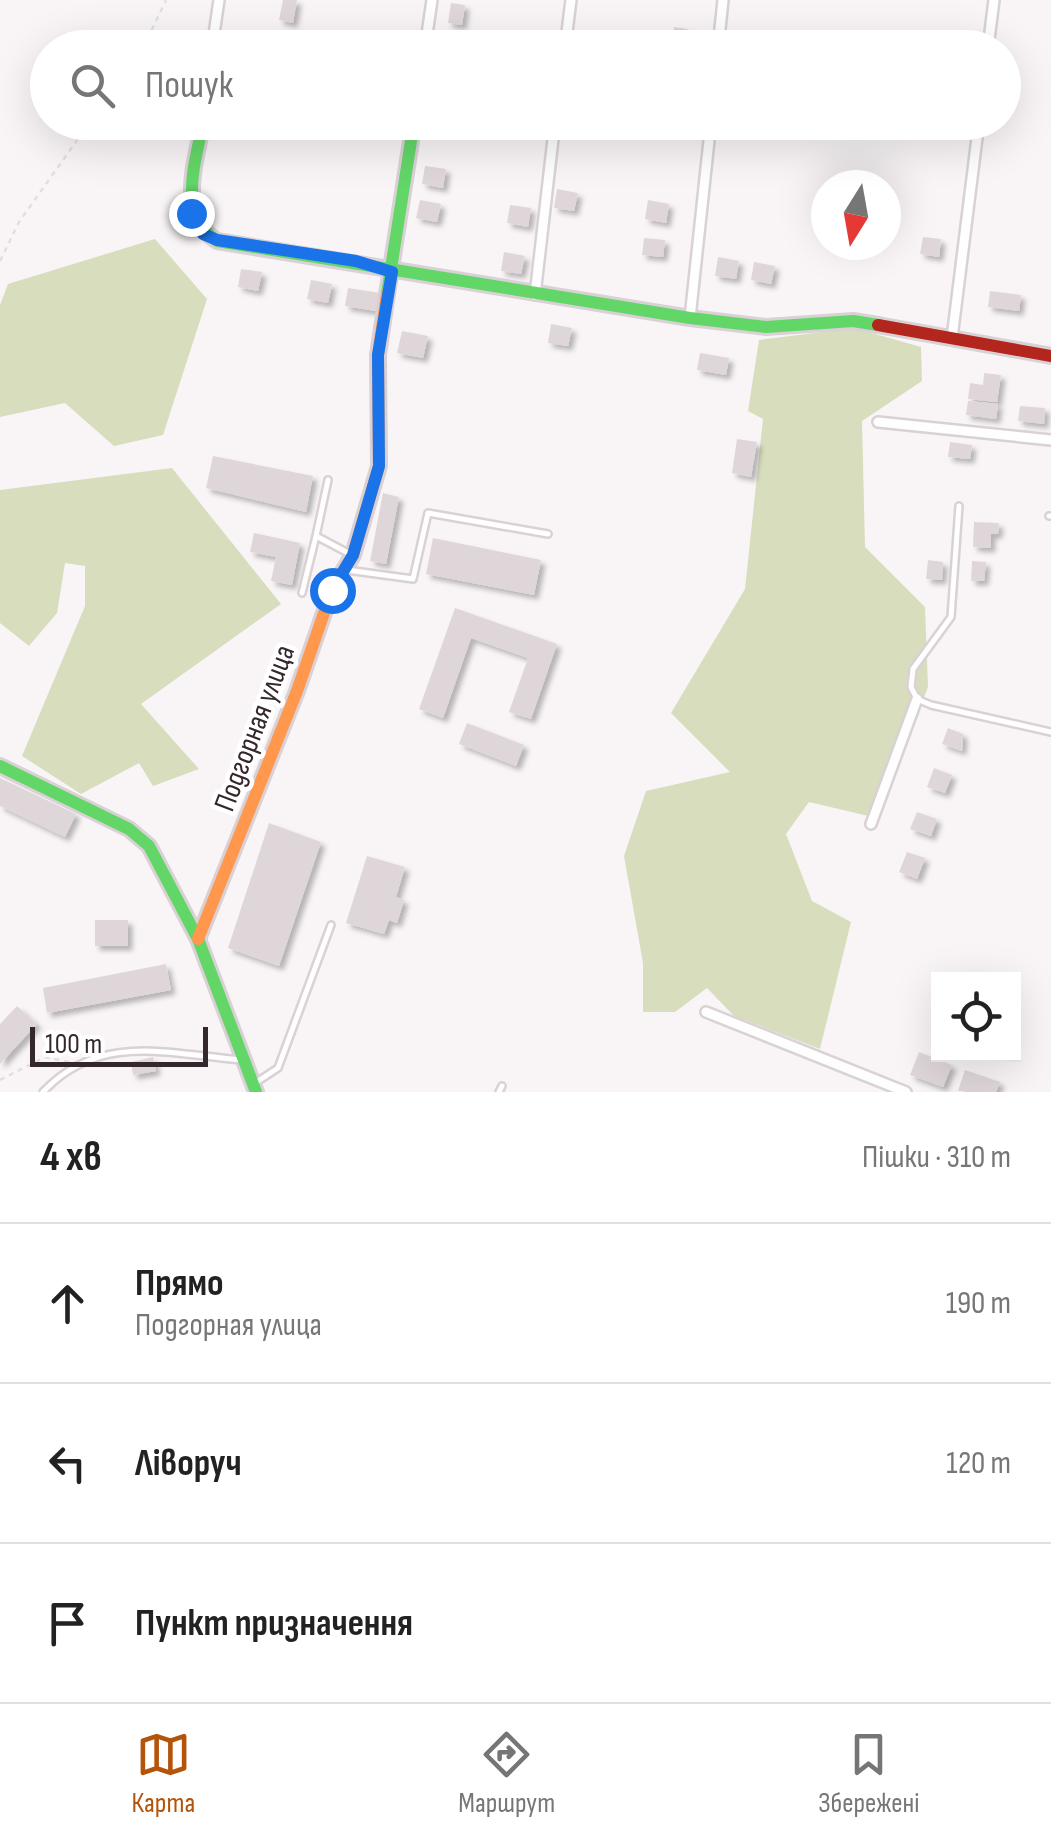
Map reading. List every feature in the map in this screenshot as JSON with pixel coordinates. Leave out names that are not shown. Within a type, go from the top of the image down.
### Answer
[{"type":"street","points":[[215,30],[219,0]]},
{"type":"street","points":[[428,30],[432,0]]},
{"type":"street","points":[[567,30],[571,0]]},
{"type":"street","points":[[720,30],[724,0]]},
{"type":"street","points":[[990,30],[994,0]]},
{"type":"street","points":[[200,140],[191,213],[203,234],[356,261],[392,272],[690,318],[766,327],[853,321],[1051,356]]},
{"type":"street","name":"Подгорная улица","points":[[198,938],[297,691],[332,590],[353,555],[379,466],[378,355],[411,140]]},
{"type":"street","points":[[536,295],[553,140]]},
{"type":"street","points":[[690,318],[708,140]]},
{"type":"street","points":[[952,338],[977,140]]},
{"type":"street","points":[[878,422],[1051,440]]},
{"type":"street","points":[[871,824],[917,699]]},
{"type":"street","points":[[0,766],[130,829],[149,846],[198,938],[241,1060],[255,1088]]},
{"type":"street","points":[[706,1012],[906,1092]]},
{"type":"lane","points":[[302,593],[328,480]]},
{"type":"lane","points":[[959,506],[950,617],[913,669],[911,687],[917,699],[1051,732]]},
{"type":"lane","points":[[344,569],[413,579],[428,512],[548,534]]},
{"type":"lane","points":[[316,536],[353,555]]},
{"type":"lane","points":[[255,1088],[278,1068],[330,925]]},
{"type":"lane","points":[[43,1092],[80,1064],[137,1048],[241,1060]]},
{"type":"path","points":[[152,30],[166,0]]},
{"type":"path","points":[[0,261],[19,222],[77,140]]},
{"type":"path","points":[[0,1080],[46,1058],[80,1064]]},
{"type":"green space","points":[[155,239],[207,299],[163,435],[114,446],[65,403],[0,417],[0,305],[8,284]]},
{"type":"green space","points":[[854,328],[921,347],[922,381],[862,421],[865,547],[925,607],[928,687],[877,818],[809,802],[786,834],[812,901],[851,922],[820,1049],[734,1016],[707,988],[675,1012],[643,1012],[643,963],[624,856],[646,791],[730,772],[671,713],[745,589],[763,419],[748,411],[759,340]]},
{"type":"green space","points":[[172,468],[281,604],[141,704],[199,769],[153,786],[139,763],[81,794],[22,756],[85,606],[85,566],[65,563],[57,613],[29,646],[0,623],[0,490]]},
{"type":"building","points":[[283,0],[297,0],[293,23],[279,20]]},
{"type":"building","points":[[451,3],[465,5],[462,25],[448,23]]},
{"type":"building","points":[[425,166],[446,169],[443,188],[422,184]]},
{"type":"building","points":[[557,189],[578,193],[574,211],[554,208]]},
{"type":"building","points":[[420,200],[441,204],[437,222],[416,218]]},
{"type":"building","points":[[648,200],[669,204],[666,223],[645,219]]},
{"type":"building","points":[[510,205],[531,208],[528,227],[507,223]]},
{"type":"building","points":[[923,237],[941,239],[939,257],[920,254]]},
{"type":"building","points":[[644,238],[665,240],[663,257],[642,255]]},
{"type":"building","points":[[504,252],[525,256],[521,274],[501,271]]},
{"type":"building","points":[[718,257],[739,261],[736,279],[715,276]]},
{"type":"building","points":[[754,262],[775,266],[771,284],[751,280]]},
{"type":"building","points":[[241,269],[262,272],[258,291],[238,287]]},
{"type":"building","points":[[311,280],[332,284],[328,303],[307,299]]},
{"type":"building","points":[[348,288],[380,293],[376,311],[345,306]]},
{"type":"building","points":[[990,291],[1021,295],[1019,311],[988,307]]},
{"type":"building","points":[[551,324],[572,328],[568,346],[548,343]]},
{"type":"building","points":[[402,331],[428,336],[423,358],[397,353]]},
{"type":"building","points":[[700,353],[729,358],[726,375],[697,370]]},
{"type":"building","points":[[984,373],[1001,375],[997,402],[968,399],[970,383],[983,385]]},
{"type":"building","points":[[968,401],[998,404],[996,419],[966,415]]},
{"type":"building","points":[[1020,406],[1045,408],[1044,424],[1018,421]]},
{"type":"building","points":[[737,439],[757,442],[751,477],[732,473]]},
{"type":"building","points":[[950,442],[972,445],[970,459],[948,457]]},
{"type":"building","points":[[213,456],[313,476],[306,512],[206,488]]},
{"type":"building","points":[[383,493],[399,497],[386,564],[370,561]]},
{"type":"building","points":[[974,522],[999,523],[998,534],[991,534],[991,548],[973,547]]},
{"type":"building","points":[[254,533],[300,543],[292,585],[271,581],[276,557],[250,552]]},
{"type":"building","points":[[433,538],[541,560],[534,595],[426,574]]},
{"type":"building","points":[[928,560],[943,562],[942,580],[926,579]]},
{"type":"building","points":[[972,561],[986,562],[984,581],[971,581]]},
{"type":"building","points":[[455,608],[557,644],[531,719],[509,712],[528,658],[471,638],[443,718],[419,709]]},
{"type":"building","points":[[467,723],[524,745],[516,766],[459,744]]},
{"type":"building","points":[[948,728],[963,734],[962,751],[942,744]]},
{"type":"building","points":[[934,768],[952,775],[945,793],[927,787]]},
{"type":"building","points":[[0,778],[76,814],[65,837],[0,806]]},
{"type":"building","points":[[917,812],[937,819],[931,836],[910,829]]},
{"type":"building","points":[[269,823],[321,842],[279,966],[228,948]]},
{"type":"building","points":[[907,852],[925,858],[917,879],[899,872]]},
{"type":"building","points":[[367,856],[405,867],[396,897],[404,900],[397,923],[389,920],[384,934],[346,923]]},
{"type":"building","points":[[95,920],[128,920],[128,946],[95,946]]},
{"type":"building","points":[[166,964],[171,990],[47,1013],[43,988]]},
{"type":"building","points":[[17,1006],[37,1024],[0,1064],[0,1024]]},
{"type":"building","points":[[919,1052],[931,1057],[931,1062],[952,1065],[943,1087],[910,1075]]},
{"type":"building","points":[[153,1057],[156,1071],[133,1075],[131,1062]]},
{"type":"building","points":[[965,1070],[1000,1082],[996,1092],[958,1091]]},
{"type":"traffic: fast","points":[[200,140],[193,202],[204,230],[217,241],[690,318],[766,327],[853,321],[878,325]]},
{"type":"traffic: fast","points":[[387,294],[411,140]]},
{"type":"traffic: fast","points":[[0,766],[129,829],[149,846],[198,939],[256,1092]]},
{"type":"traffic: slow","points":[[198,939],[297,691],[332,590],[353,555],[379,466],[378,355],[387,294]]},
{"type":"traffic: jam","points":[[878,325],[1051,356]]},
{"type":"route","points":[[191,213],[203,234],[217,240],[356,261],[392,272],[378,355],[379,466],[353,555],[332,590]]}]
